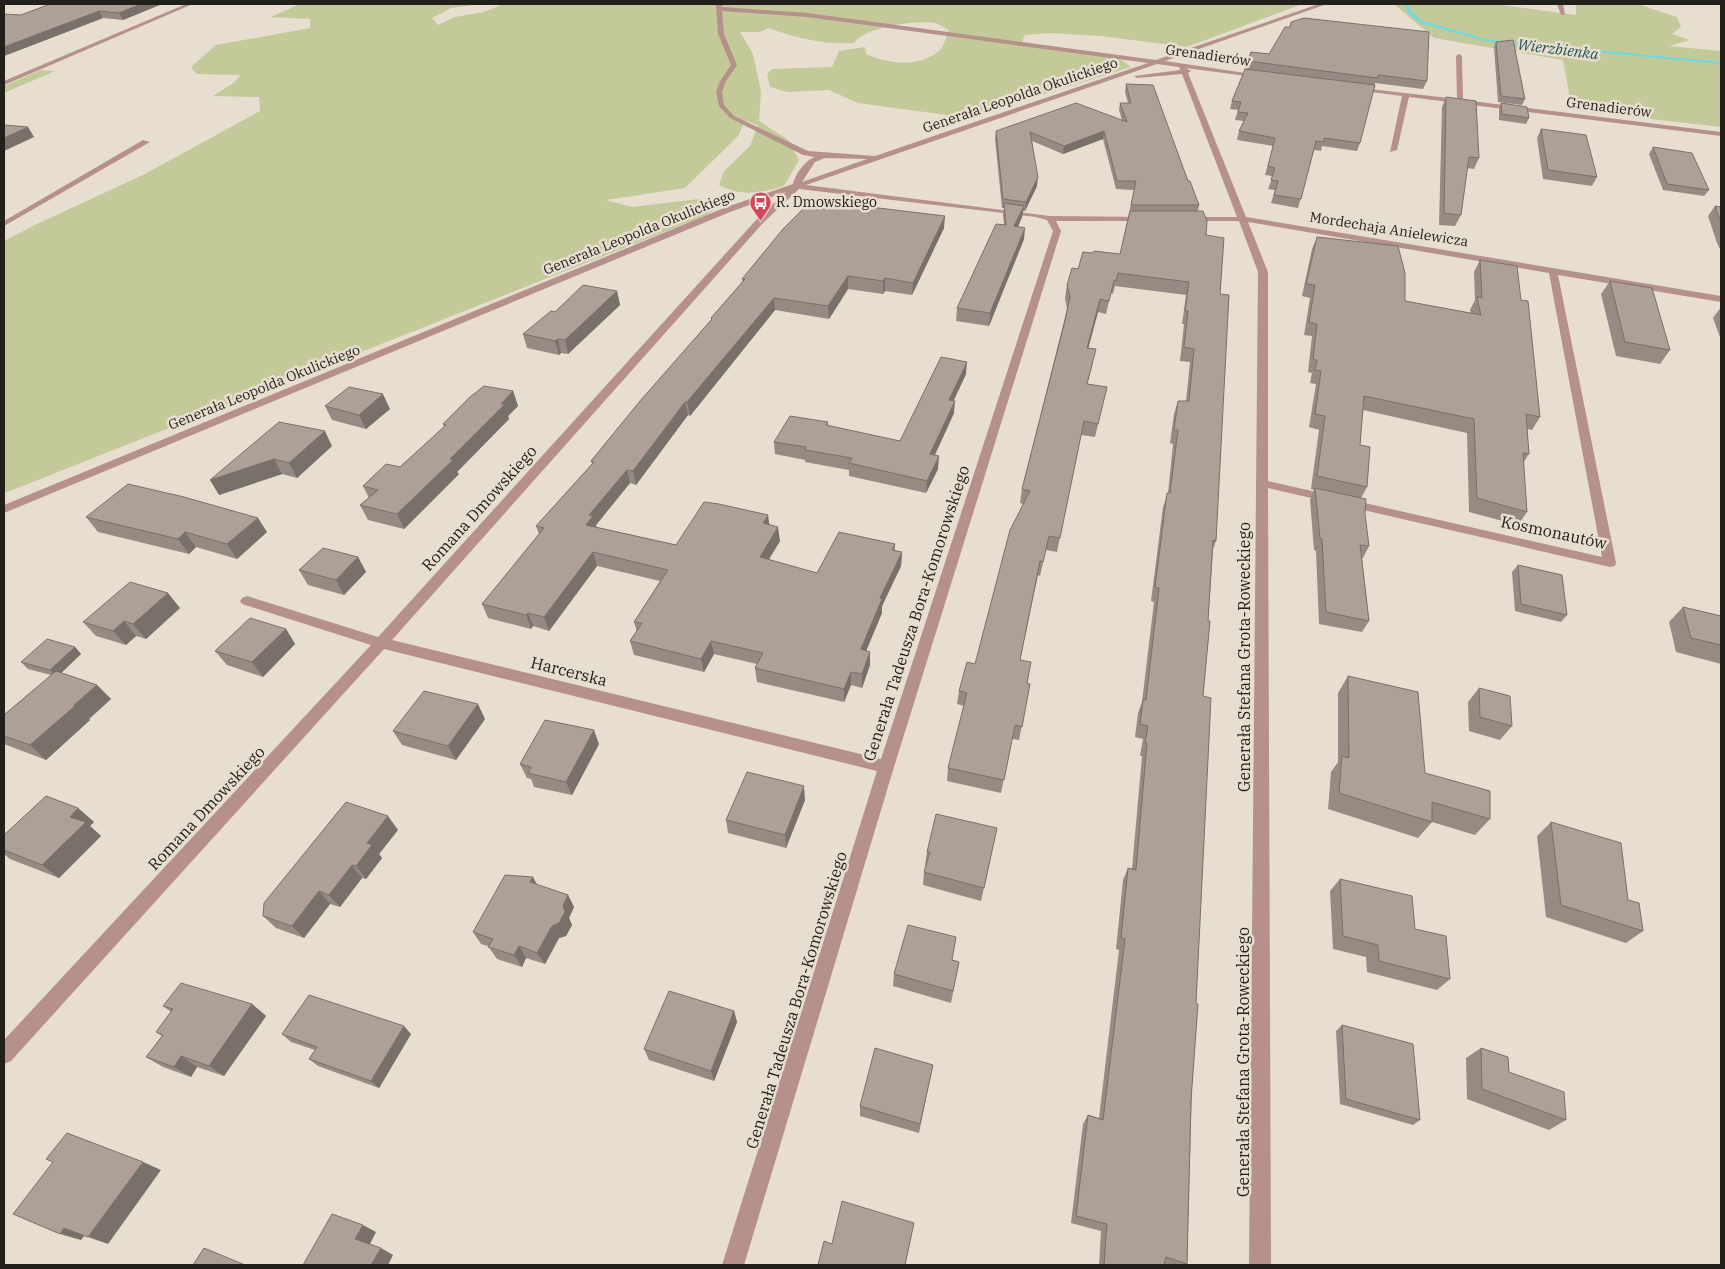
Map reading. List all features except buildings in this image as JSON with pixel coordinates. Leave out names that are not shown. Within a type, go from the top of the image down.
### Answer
[{"type":"street","points":[[4,83],[190,4]]},
{"type":"street","name":"Generała Leopolda Okulickiego","points":[[4,509],[707,218],[1324,4]]},
{"type":"street","points":[[1560,4],[1563,14]]},
{"type":"street","points":[[720,6],[721,34],[734,65],[723,81],[719,92],[721,105],[732,117],[806,153],[825,156],[880,157]]},
{"type":"street","name":"Grenadierów","points":[[720,6],[807,15],[1162,61],[1183,68],[1274,77]]},
{"type":"street","points":[[1459,56],[1460,101]]},
{"type":"street","points":[[1102,82],[1183,68]]},
{"type":"street","name":"Generała Stefana Grota-Roweckiego","points":[[1183,68],[1263,272],[1260,1265]]},
{"type":"street","name":"Grenadierów","points":[[1349,87],[1721,134]]},
{"type":"street","points":[[1393,150],[1406,94]]},
{"type":"street","points":[[4,224],[146,142]]},
{"type":"street","name":"Romana Dmowskiego","points":[[4,1054],[381,643],[760,221],[798,186],[798,179],[812,160],[825,156]]},
{"type":"street","points":[[798,186],[1050,218],[1156,219]]},
{"type":"street","name":"Generała Tadeusza Bora-Komorowskiego","points":[[733,1265],[886,767],[1057,231],[1050,218]]},
{"type":"street","name":"Mordechaja Anielewicza","points":[[1175,219],[1242,219],[1721,299]]},
{"type":"street","name":"Kosmonautów","points":[[1262,483],[1610,563],[1553,270]]},
{"type":"street","name":"Harcerska","points":[[247,601],[381,643],[886,767]]},
{"type":"green space","points":[[300,4],[1302,4],[1187,47],[1101,36],[1050,33],[1025,35],[1022,42],[1119,58],[1131,67],[969,118],[858,103],[829,90],[788,92],[770,87],[767,74],[772,69],[832,67],[839,51],[865,47],[866,54],[884,60],[903,63],[922,60],[939,51],[945,41],[949,30],[937,24],[926,22],[891,26],[868,33],[854,43],[832,43],[811,40],[769,28],[760,32],[740,32],[753,54],[761,92],[759,121],[788,140],[799,160],[784,186],[751,193],[727,189],[719,185],[724,171],[750,146],[758,125],[745,121],[738,136],[685,188],[606,200],[632,207],[699,199],[714,206],[715,209],[707,215],[5,493],[4,241],[145,174],[260,111],[259,97],[213,96],[235,82],[240,75],[197,74],[191,67],[216,45],[310,28],[310,19],[271,17]],"holes":[[[474,5],[501,5],[484,12],[455,17],[438,25],[432,18],[451,8]]]},
{"type":"green space","points":[[1389,4],[1493,4],[1576,15],[1576,4],[1637,4],[1677,17],[1681,27],[1672,34],[1690,40],[1669,46],[1721,51],[1721,127],[1572,110],[1563,60],[1434,38],[1395,5]]},
{"type":"green space","points":[[41,70],[55,71],[4,93],[4,86]]},
{"type":"waterway","name":"Wierzbienka","points":[[1406,4],[1410,13],[1421,22],[1485,40],[1562,51],[1605,52],[1721,63]]},
{"type":"place","name":"R. Dmowskiego","points":[[760,221]]}]
